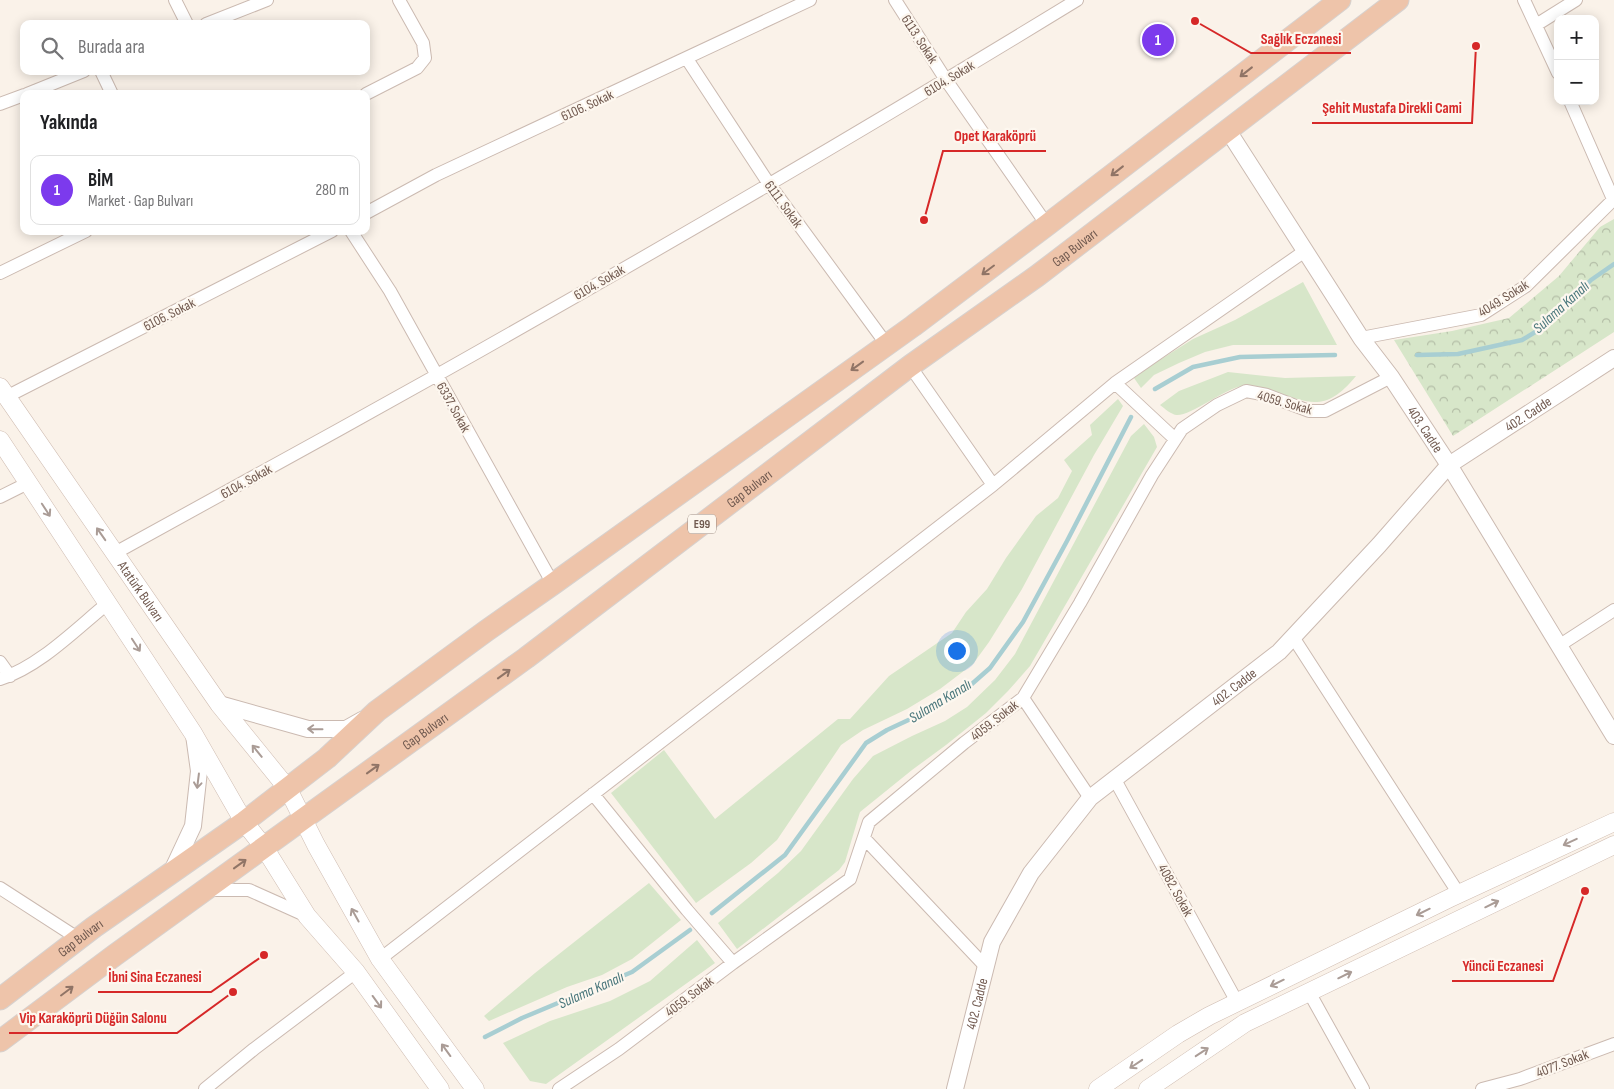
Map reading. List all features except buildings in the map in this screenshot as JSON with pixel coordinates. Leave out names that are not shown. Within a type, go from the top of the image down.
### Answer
[{"type":"highway","name":"Gap Bulvarı","points":[[0,999],[79,939],[288,789],[327,758],[377,711],[887,345],[1048,225],[1340,0]]},
{"type":"highway","name":"Gap Bulvarı","points":[[0,1041],[204,890],[526,658],[910,366],[1036,276],[1398,0]]},
{"type":"main road","name":"Atatürk Bulvarı","points":[[3,392],[219,704],[288,789],[303,820],[380,959],[475,1089]]},
{"type":"main road","points":[[0,440],[193,733],[244,822],[264,847],[308,916],[356,972],[440,1089]]},
{"type":"main road","points":[[1098,1089],[1178,1034],[1237,1002],[1459,894],[1614,822]]},
{"type":"main road","points":[[1148,1089],[1245,1023],[1614,845]]},
{"type":"street","points":[[175,0],[185,20]]},
{"type":"street","points":[[216,20],[267,0]]},
{"type":"street","points":[[370,92],[417,68],[425,58],[423,43],[399,0]]},
{"type":"street","name":"6106. Sokak","points":[[370,211],[436,175],[810,0]]},
{"type":"street","name":"6113. Sokak","points":[[895,0],[946,80],[1048,225]]},
{"type":"street","name":"6104. Sokak","points":[[115,553],[437,375],[769,184],[1077,0]]},
{"type":"street","points":[[1524,0],[1554,64]]},
{"type":"street","points":[[1536,25],[1576,0]]},
{"type":"street","name":"6111. Sokak","points":[[687,59],[769,184],[887,345]]},
{"type":"street","points":[[35,90],[74,75]]},
{"type":"street","points":[[103,75],[110,90]]},
{"type":"street","points":[[0,104],[20,96]]},
{"type":"street","points":[[1572,105],[1614,199]]},
{"type":"street","name":"403. Cadde","points":[[1227,129],[1362,338],[1448,465],[1614,736]]},
{"type":"street","name":"4049. Sokak","points":[[1362,338],[1481,315],[1526,286],[1614,199]]},
{"type":"street","points":[[0,273],[78,235]]},
{"type":"street","name":"6337. Sokak","points":[[354,235],[390,291],[554,584]]},
{"type":"street","name":"6106. Sokak","points":[[3,392],[311,236]]},
{"type":"street","points":[[380,959],[993,485],[1115,383],[1305,251]]},
{"type":"street","name":"402. Cadde","points":[[955,1089],[992,942],[1031,873],[1090,798],[1278,652],[1379,545],[1448,465],[1614,358]]},
{"type":"street","points":[[910,366],[993,485]]},
{"type":"street","name":"4059. Sokak","points":[[559,1089],[618,1049],[850,879],[869,822],[964,743],[1023,698],[1080,603],[1152,475],[1182,429],[1217,405],[1246,392],[1267,394],[1309,411],[1324,411],[1390,377]]},
{"type":"street","points":[[1115,383],[1175,439]]},
{"type":"street","points":[[0,497],[28,483]]},
{"type":"street","points":[[0,662],[5,677],[35,662],[108,603]]},
{"type":"street","points":[[1560,645],[1614,610]]},
{"type":"street","points":[[1293,637],[1459,894]]},
{"type":"street","points":[[1023,698],[1090,798]]},
{"type":"street","points":[[219,704],[308,729],[346,729],[377,711]]},
{"type":"street","points":[[172,872],[192,826],[199,771],[193,733]]},
{"type":"street","name":"4082. Sokak","points":[[1114,778],[1237,1002]]},
{"type":"street","points":[[593,794],[687,910],[733,963]]},
{"type":"street","points":[[864,838],[986,967]]},
{"type":"street","points":[[0,888],[79,939]]},
{"type":"street","points":[[204,890],[249,890],[308,916]]},
{"type":"street","points":[[205,1089],[254,1049],[356,972]]},
{"type":"street","points":[[1310,992],[1363,1089]]},
{"type":"street","name":"4077. Sokak","points":[[1482,1089],[1520,1079],[1614,1044]]},
{"type":"green space","points":[[1614,219],[1614,332],[1453,436],[1394,340],[1452,331],[1509,318],[1559,276],[1600,227]]},
{"type":"green space","points":[[1303,282],[1337,345],[1233,345],[1205,352],[1179,363],[1154,375],[1141,388],[1134,378],[1193,339],[1235,320]]},
{"type":"green space","points":[[1228,372],[1285,378],[1356,376],[1345,388],[1325,401],[1305,401],[1249,385],[1235,388],[1182,414],[1176,415],[1160,405],[1179,391]]},
{"type":"green space","points":[[1118,399],[1123,406],[1094,455],[1022,589],[973,664],[940,689],[907,709],[863,730],[841,745],[777,840],[751,863],[696,903],[611,793],[664,750],[715,819],[838,719],[850,719],[889,676],[952,633],[966,612],[987,589],[1006,558],[1036,516],[1058,498],[1072,471],[1064,460],[1092,435],[1090,425]]},
{"type":"green space","points":[[1144,424],[1154,437],[1157,447],[1030,666],[986,713],[860,812],[845,862],[839,870],[737,949],[718,923],[778,873],[801,851],[853,779],[873,756],[945,721],[967,707],[995,680],[1015,654],[1131,436]]},
{"type":"green space","points":[[649,883],[681,920],[632,959],[602,975],[567,987],[489,1021],[484,1016],[535,973]]},
{"type":"green space","points":[[697,940],[715,963],[546,1084],[530,1081],[503,1043],[550,1021],[610,1001],[650,981]]},
{"type":"waterway","name":"Sulama Kanalı","points":[[1417,355],[1458,354],[1522,340],[1545,326],[1591,280],[1614,264]]},
{"type":"waterway","name":"Sulama Kanalı","points":[[1155,389],[1193,367],[1240,357],[1335,355]]},
{"type":"waterway","name":"Sulama Kanalı","points":[[712,913],[785,855],[866,743],[887,730],[932,709],[965,690],[990,668],[1023,622],[1131,417]]},
{"type":"waterway","name":"Sulama Kanalı","points":[[485,1037],[522,1018],[632,972],[690,930]]},
{"type":"place","name":"Sağlık Eczanesi","points":[[1195,21]]},
{"type":"place","name":"BİM","points":[[1158,40]]},
{"type":"place","name":"Şehit Mustafa Direkli Cami","points":[[1476,46]]},
{"type":"place","name":"Opet Karaköprü","points":[[924,220]]},
{"type":"place","name":"Yüncü Eczanesi","points":[[1585,891]]},
{"type":"place","name":"İbni Sina Eczanesi","points":[[264,955]]},
{"type":"place","name":"Vip Karaköprü Düğün Salonu","points":[[233,992]]}]
